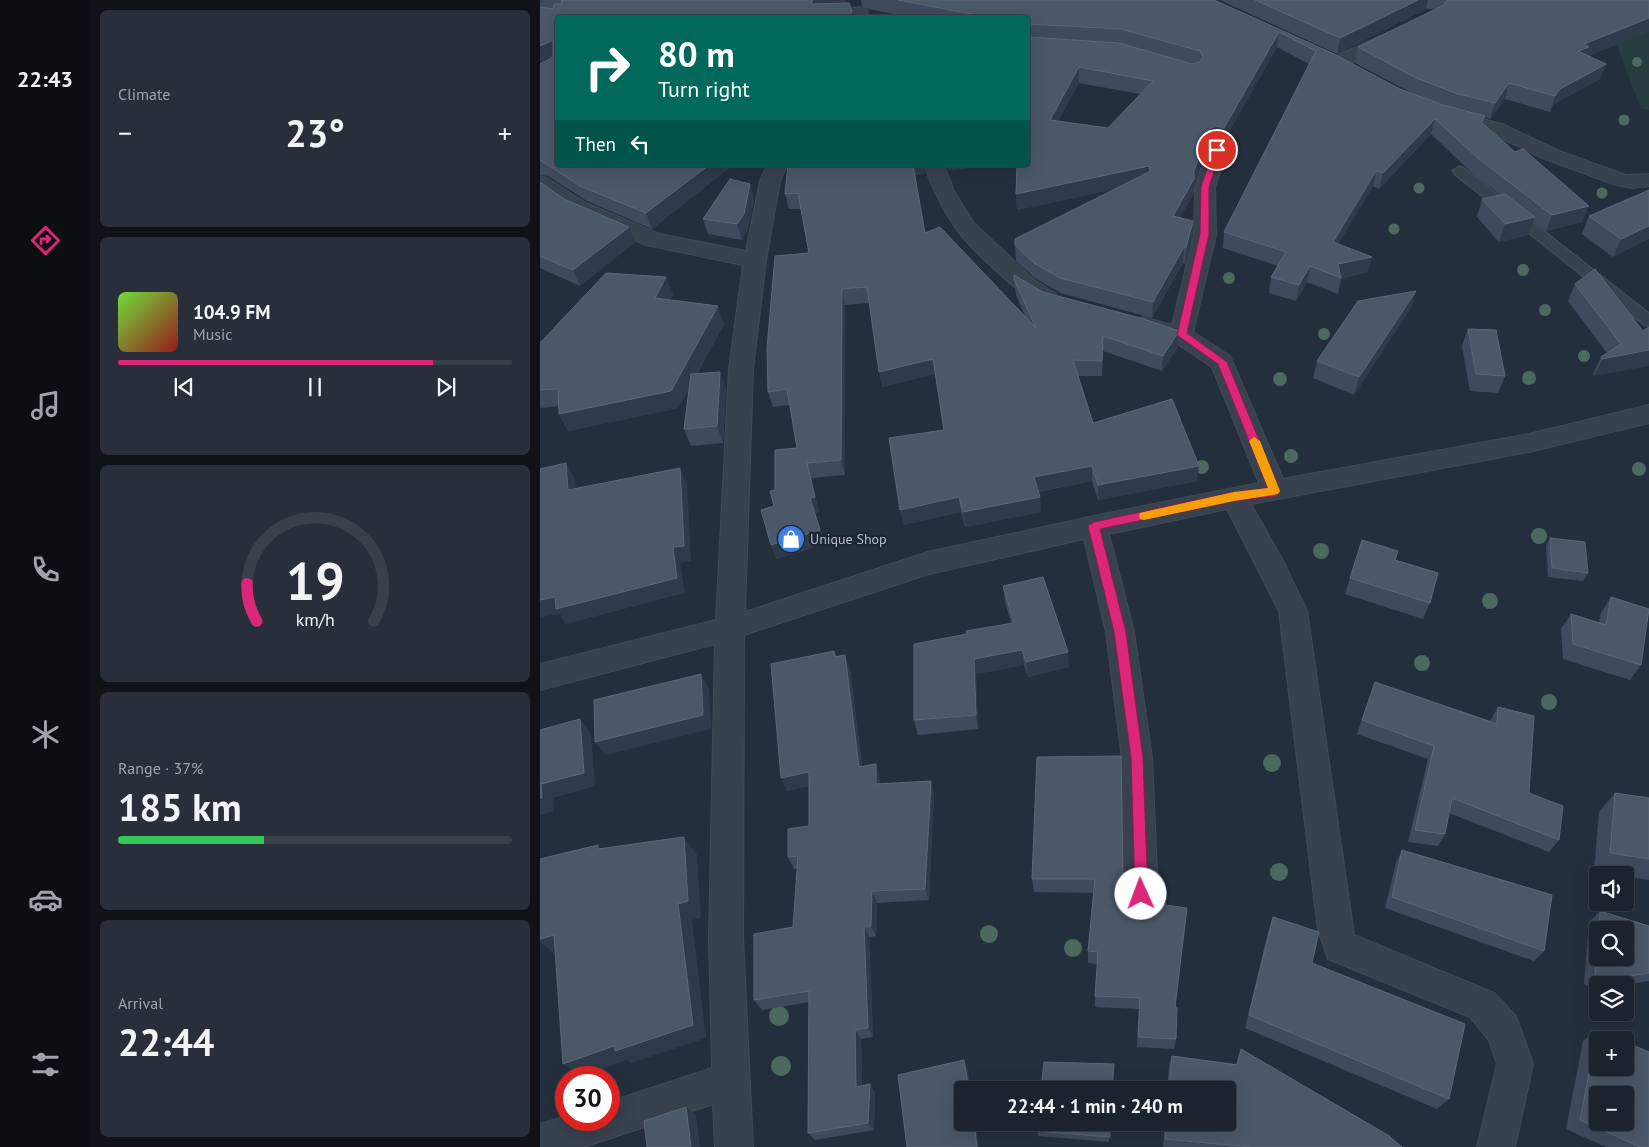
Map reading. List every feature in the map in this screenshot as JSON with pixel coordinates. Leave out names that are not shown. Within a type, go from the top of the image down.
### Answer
[{"type":"street","points":[[838,15],[859,10]]},
{"type":"street","points":[[1358,73],[1328,59],[1407,28]]},
{"type":"street","points":[[1429,109],[1495,128],[1552,155],[1623,180],[1633,182],[1649,180]]},
{"type":"street","points":[[1182,335],[1205,234],[1205,187],[1217,150]]},
{"type":"street","points":[[734,1147],[726,938],[730,628],[741,369],[755,260],[770,181],[776,167]]},
{"type":"street","points":[[935,167],[944,191],[966,226],[1026,285],[1052,302],[1071,306]]},
{"type":"street","points":[[540,182],[579,208],[639,235],[654,240],[755,260]]},
{"type":"street","points":[[1126,320],[1182,335],[1222,362],[1275,491]]},
{"type":"street","points":[[540,676],[730,628],[822,600],[928,563],[1014,542],[1234,497],[1529,443],[1649,414]]},
{"type":"street","points":[[1234,497],[1272,567],[1293,611],[1335,930],[1340,947],[1482,1006],[1503,1029],[1515,1064],[1496,1147]]},
{"type":"street","points":[[1094,526],[1120,632],[1137,758],[1141,894]]},
{"type":"street","points":[[540,1143],[730,1080]]},
{"type":"lane","points":[[1458,172],[1649,321]]},
{"type":"green space","points":[[1649,0],[1649,110],[1641,109],[1613,35]]},
{"type":"building","points":[[561,0],[813,0],[811,3],[813,4],[849,3],[852,11],[850,15],[555,15],[555,167],[706,167],[646,213],[580,186],[540,160],[540,64],[553,57],[553,40],[540,46],[540,7],[553,9],[554,4],[562,4]]},
{"type":"building","points":[[898,0],[1214,0],[1332,53],[1400,89],[1443,105],[1485,116],[1481,122],[1515,152],[1523,149],[1589,206],[1552,215],[1479,159],[1435,119],[1383,173],[1376,171],[1333,242],[1372,257],[1338,264],[1341,278],[1310,266],[1299,285],[1271,277],[1286,252],[1224,232],[1316,51],[1279,32],[1224,128],[1218,126],[1211,128],[1207,134],[1194,171],[1194,179],[1173,216],[1193,221],[1186,248],[1184,247],[1153,302],[1060,278],[1034,263],[1015,245],[1015,239],[1151,171],[1149,166],[1016,194],[1017,167],[1030,167],[1030,37],[1119,43],[1192,64],[1200,62],[1203,57],[1200,51],[1121,29],[1030,24],[1030,15],[977,15]],"holes":[[[1079,67],[1153,81],[1108,128],[1050,120]]]},
{"type":"building","points":[[1255,0],[1418,0],[1340,38]]},
{"type":"building","points":[[1447,0],[1649,0],[1649,18],[1584,44],[1589,47],[1578,51],[1606,64],[1560,89],[1555,96],[1509,83],[1495,103],[1458,94],[1416,78],[1358,47],[1444,5]]},
{"type":"building","points":[[788,167],[913,167],[925,233],[940,227],[1036,328],[1014,279],[1014,275],[1043,292],[1144,319],[1179,331],[1163,356],[1103,336],[1102,361],[1073,360],[1093,423],[1172,399],[1199,466],[1098,485],[1092,466],[1034,477],[1040,497],[963,512],[959,497],[900,510],[889,438],[944,430],[933,359],[879,372],[867,287],[842,289],[841,460],[807,463],[815,497],[810,498],[820,530],[771,545],[761,510],[774,506],[770,491],[775,490],[775,450],[797,448],[787,389],[768,392],[767,348],[775,256],[809,253],[798,193],[785,194]]},
{"type":"building","points":[[730,179],[750,184],[744,214],[737,224],[703,219]]},
{"type":"building","points":[[540,182],[564,199],[629,227],[573,270],[540,256]]},
{"type":"building","points":[[1649,190],[1649,226],[1621,239],[1589,216]]},
{"type":"building","points":[[1505,194],[1535,217],[1505,224],[1482,199]]},
{"type":"building","points":[[1595,269],[1643,331],[1649,327],[1649,350],[1602,359],[1601,357],[1621,344],[1575,284]]},
{"type":"building","points":[[606,273],[666,277],[655,298],[718,306],[671,391],[559,414],[558,389],[540,390],[540,343]]},
{"type":"building","points":[[1416,291],[1359,377],[1317,361],[1358,301]]},
{"type":"building","points":[[1468,329],[1496,330],[1505,376],[1476,374]]},
{"type":"building","points":[[720,372],[717,426],[684,429],[691,374]]},
{"type":"building","points":[[566,463],[568,490],[680,468],[684,546],[673,547],[677,578],[556,609],[555,597],[540,600],[540,469]]},
{"type":"building","points":[[1550,538],[1585,542],[1588,573],[1552,568]]},
{"type":"building","points":[[1362,540],[1398,551],[1395,560],[1438,573],[1430,603],[1350,578]]},
{"type":"building","points":[[1043,577],[1068,652],[1026,662],[1022,650],[974,659],[976,715],[914,720],[914,644],[967,634],[966,631],[1014,623],[1003,586]]},
{"type":"building","points":[[1611,597],[1649,609],[1641,665],[1573,644],[1571,614],[1606,625]]},
{"type":"building","points":[[834,651],[835,657],[845,655],[859,767],[876,764],[876,784],[931,781],[925,889],[872,891],[871,926],[864,926],[868,1028],[855,1030],[856,1087],[870,1084],[868,1123],[808,1133],[809,991],[754,1000],[754,934],[793,927],[798,856],[788,857],[788,829],[809,826],[809,772],[781,778],[771,664]]},
{"type":"building","points":[[701,674],[703,715],[595,742],[594,700]]},
{"type":"building","points":[[1375,682],[1497,724],[1498,707],[1534,716],[1529,793],[1563,806],[1559,840],[1452,798],[1445,834],[1415,830],[1434,746],[1362,720]]},
{"type":"building","points":[[580,719],[584,773],[541,784],[542,798],[540,798],[540,730]]},
{"type":"building","points":[[1121,756],[1123,881],[1128,893],[1131,895],[1131,900],[1187,908],[1175,1007],[1177,1008],[1176,1039],[1138,1037],[1140,998],[1095,996],[1098,952],[1088,951],[1095,879],[1032,879],[1037,757]]},
{"type":"building","points":[[1615,793],[1649,798],[1649,859],[1610,853]]},
{"type":"building","points":[[684,837],[688,901],[678,904],[693,1025],[615,1051],[614,1046],[563,1064],[554,935],[540,939],[540,859],[598,845],[598,849]]},
{"type":"building","points":[[1402,850],[1552,895],[1544,951],[1392,897]]},
{"type":"building","points":[[1600,911],[1633,921],[1599,921]]},
{"type":"building","points":[[1273,917],[1319,932],[1312,963],[1465,1024],[1449,1099],[1249,1015]]},
{"type":"building","points":[[1634,921],[1649,926],[1649,973],[1630,976],[1595,975],[1596,966],[1634,966]]},
{"type":"building","points":[[1634,1046],[1649,1052],[1649,1147],[1640,1147],[1604,1131],[1634,1131],[1634,1086],[1589,1086],[1589,1124],[1580,1120],[1589,1073],[1589,1076],[1634,1076]]},
{"type":"building","points":[[1241,1049],[1391,1137],[1402,1147],[1251,1147],[1165,1139],[1165,1131],[1236,1131],[1236,1081],[1170,1081],[1172,1056],[1237,1065]]},
{"type":"building","points":[[964,1060],[968,1081],[954,1081],[954,1131],[975,1131],[977,1147],[907,1147],[898,1075]]},
{"type":"building","points":[[1044,1062],[1114,1064],[1113,1081],[1042,1081]]},
{"type":"building","points":[[686,1107],[691,1147],[647,1147],[644,1121]]},
{"type":"building","points":[[1037,1131],[1110,1131],[1110,1137]]},
{"type":"slow traffic","points":[[1144,516],[1234,497],[1275,491],[1254,441]]},
{"type":"place","name":"Unique Shop","points":[[791,539]]},
{"type":"route","points":[[1141,894],[1137,758],[1120,632],[1094,526],[1234,497],[1275,491],[1222,362],[1182,335],[1194,274],[1205,234],[1205,187],[1217,150]]}]
